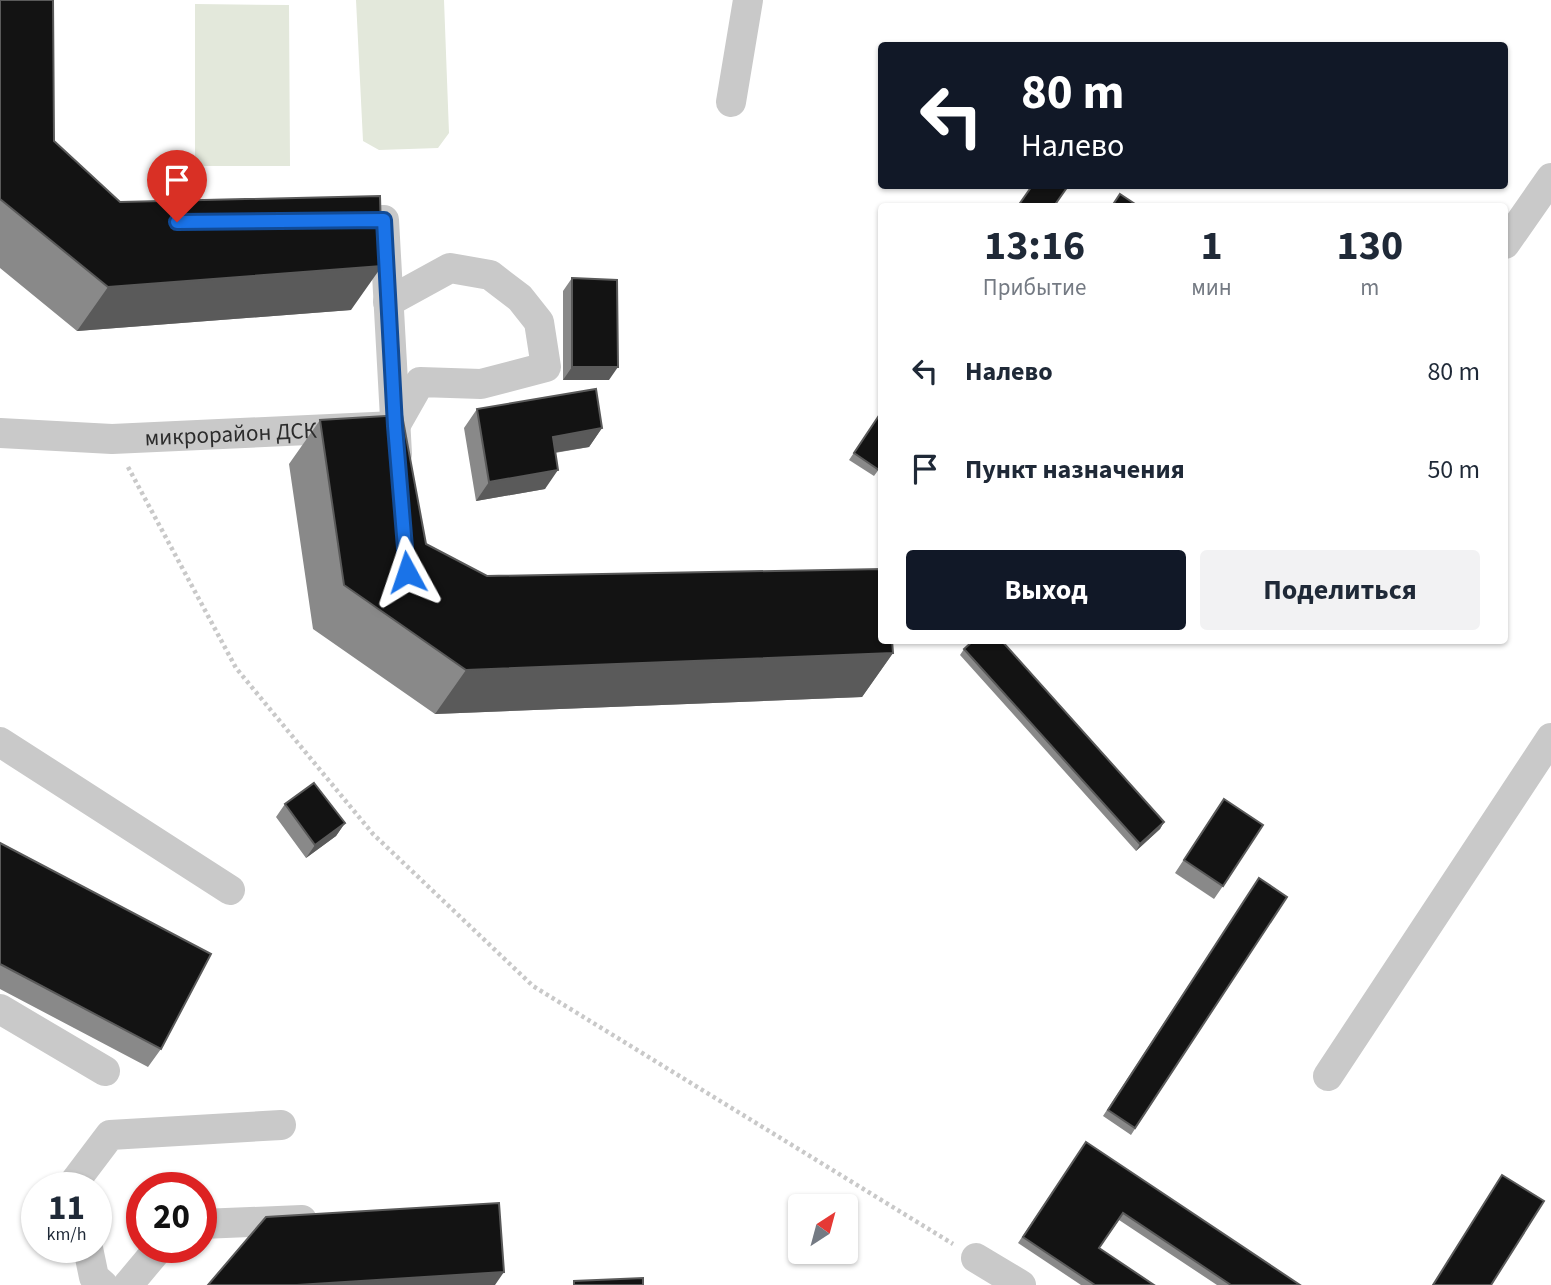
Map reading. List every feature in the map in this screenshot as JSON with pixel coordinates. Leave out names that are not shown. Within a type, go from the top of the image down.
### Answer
[{"type":"street","points":[[731,102],[748,0]]},
{"type":"street","points":[[1508,240],[1551,178]]},
{"type":"street","points":[[316,221],[384,220],[399,479]]},
{"type":"street","points":[[388,302],[450,268],[490,275],[520,298],[539,322],[546,367],[481,384],[420,382],[395,426]]},
{"type":"street","name":"микрорайон ДСК","points":[[0,433],[112,439],[395,426]]},
{"type":"street","points":[[1328,1076],[1551,738]]},
{"type":"street","points":[[0,742],[230,890]]},
{"type":"street","points":[[0,1009],[105,1071]]},
{"type":"street","points":[[82,1172],[110,1135],[281,1125]]},
{"type":"street","points":[[217,1223],[334,1219]]},
{"type":"street","points":[[976,1258],[1021,1285]]},
{"type":"street","points":[[91,1263],[94,1277],[103,1285]]},
{"type":"street","points":[[128,1285],[146,1263]]},
{"type":"path","points":[[112,439],[236,667],[373,834],[533,986],[976,1258]]},
{"type":"shaded area","points":[[356,0],[444,0],[449,133],[438,148],[379,150],[363,141]]},
{"type":"shaded area","points":[[195,4],[289,5],[290,166],[195,166]]},
{"type":"building","points":[[0,0],[53,0],[54,141],[120,202],[380,196],[382,266],[108,287],[0,199]]},
{"type":"building","points":[[1030,189],[1066,189],[1056,203],[1020,203]]},
{"type":"building","points":[[1120,194],[1134,203],[1114,203]]},
{"type":"building","points":[[572,278],[617,280],[618,367],[572,367]]},
{"type":"building","points":[[596,389],[602,428],[553,437],[558,470],[489,482],[477,409]]},
{"type":"building","points":[[402,415],[426,544],[487,576],[878,569],[878,644],[892,644],[893,653],[466,670],[344,585],[320,420]]},
{"type":"building","points":[[878,417],[878,469],[854,453]]},
{"type":"building","points":[[970,644],[1005,644],[1164,822],[1140,844],[964,649]]},
{"type":"building","points":[[314,783],[345,823],[315,845],[285,804]]},
{"type":"building","points":[[1224,799],[1263,825],[1223,886],[1184,860]]},
{"type":"building","points":[[0,843],[211,954],[161,1049],[0,964]]},
{"type":"building","points":[[1259,878],[1287,897],[1135,1128],[1108,1110]]},
{"type":"building","points":[[1086,1142],[1300,1285],[1231,1285],[1123,1213],[1099,1248],[1154,1285],[1095,1285],[1023,1237]]},
{"type":"building","points":[[1502,1175],[1544,1201],[1491,1285],[1433,1285]]},
{"type":"building","points":[[499,1203],[504,1272],[297,1285],[208,1285],[266,1217]]},
{"type":"building","points":[[643,1278],[643,1285],[574,1285],[574,1281]]},
{"type":"route","points":[[177,222],[384,220],[395,426],[407,572]]}]
